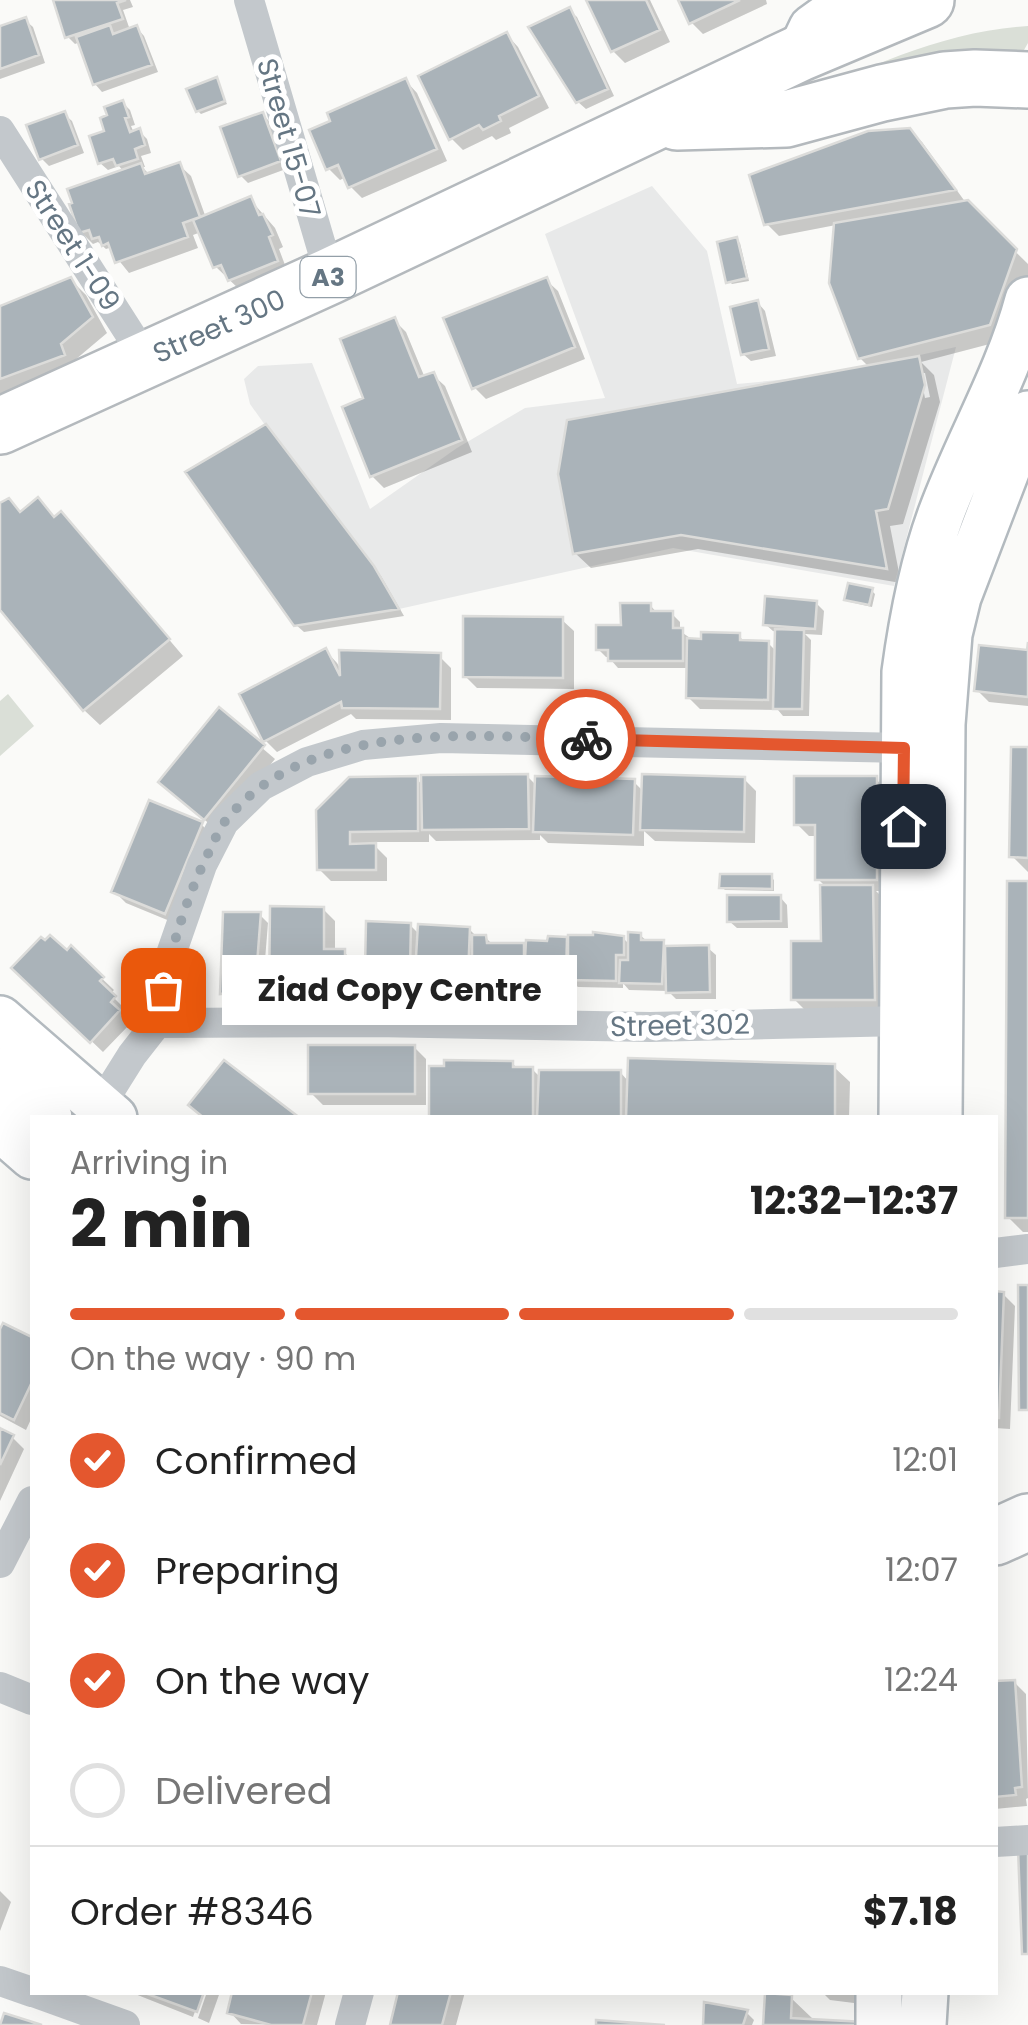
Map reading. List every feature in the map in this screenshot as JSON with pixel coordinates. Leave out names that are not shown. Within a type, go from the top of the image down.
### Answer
[{"type":"highway","name":"A3","points":[[654,123],[800,52],[926,0]]},
{"type":"highway","points":[[654,123],[786,118],[945,80],[1028,80]]},
{"type":"highway","name":"Street 300","points":[[0,426],[654,123]]},
{"type":"highway","points":[[0,1076],[41,1115]]},
{"type":"highway","points":[[998,1498],[1028,1498]]},
{"type":"highway","points":[[998,1536],[1028,1522]]},
{"type":"main road","points":[[800,52],[812,28],[851,0]]},
{"type":"main road","points":[[939,1115],[942,724],[950,634],[1004,452],[1006,368],[1028,300]]},
{"type":"main road","points":[[902,1115],[904,748],[906,672],[914,613],[940,518],[1004,452],[1028,414]]},
{"type":"main road","points":[[0,1020],[107,1112]]},
{"type":"main road","points":[[0,1128],[30,1154]]},
{"type":"main road","points":[[878,2025],[879,1995]]},
{"type":"main road","points":[[923,2025],[925,1995]]},
{"type":"street","name":"Street 15-07","points":[[249,0],[330,276]]},
{"type":"street","name":"Street 1-09","points":[[0,131],[146,359]]},
{"type":"street","points":[[107,1112],[132,1055],[157,1022],[174,944],[202,864],[224,822],[261,786],[307,762],[363,745],[441,738],[904,748]]},
{"type":"street","name":"Street 302","points":[[157,1022],[650,1027],[904,1021]]},
{"type":"street","points":[[998,1254],[1028,1249]]},
{"type":"street","points":[[0,1563],[30,1506]]},
{"type":"street","points":[[0,1687],[30,1699]]},
{"type":"street","points":[[998,1842],[1028,1840]]},
{"type":"street","points":[[0,1981],[30,1991]]},
{"type":"street","points":[[41,1995],[125,2025]]},
{"type":"street","points":[[350,2025],[358,1995]]},
{"type":"shaded area","points":[[1028,26],[1028,43],[1016,64],[789,104],[935,43]]},
{"type":"shaded area","points":[[652,186],[707,251],[737,384],[830,375],[956,347],[894,586],[673,548],[399,609],[294,626],[185,472],[265,425],[250,404],[244,379],[258,366],[312,363],[370,509],[457,448],[525,408],[605,398],[545,234]]},
{"type":"shaded area","points":[[8,694],[34,726],[0,756],[0,701]]},
{"type":"building","points":[[53,0],[126,0],[117,3],[123,19],[65,38]]},
{"type":"building","points":[[586,0],[646,0],[660,30],[611,52]]},
{"type":"building","points":[[678,0],[740,0],[689,24]]},
{"type":"building","points":[[570,7],[608,89],[576,103],[528,27]]},
{"type":"building","points":[[26,17],[39,55],[0,69],[0,26]]},
{"type":"building","points":[[110,25],[113,34],[137,25],[152,65],[93,85],[76,37]]},
{"type":"building","points":[[507,32],[539,96],[499,116],[501,121],[483,130],[479,125],[449,140],[418,76]]},
{"type":"building","points":[[217,77],[225,101],[196,112],[186,89]]},
{"type":"building","points":[[406,78],[437,149],[348,188],[338,165],[326,170],[309,130],[330,121],[327,113]]},
{"type":"building","points":[[123,100],[130,132],[140,128],[145,145],[135,149],[138,159],[116,166],[113,159],[98,164],[89,136],[104,131],[100,118],[107,115],[104,107]]},
{"type":"building","points":[[65,111],[78,145],[39,160],[26,125]]},
{"type":"building","points":[[263,112],[281,161],[238,177],[220,127]]},
{"type":"building","points":[[910,128],[956,190],[764,225],[749,175],[868,131]]},
{"type":"building","points":[[180,162],[200,217],[183,223],[188,237],[115,263],[108,243],[102,246],[99,237],[92,239],[89,230],[79,233],[67,189],[141,163],[145,174]]},
{"type":"building","points":[[251,196],[273,235],[269,237],[278,261],[228,281],[221,265],[213,268],[193,220]]},
{"type":"building","points":[[968,200],[1017,249],[990,325],[858,359],[829,283],[834,223]]},
{"type":"building","points":[[737,237],[747,278],[726,283],[717,242]]},
{"type":"building","points":[[71,277],[93,317],[61,344],[65,355],[0,379],[0,306]]},
{"type":"building","points":[[547,277],[575,347],[472,389],[443,318]]},
{"type":"building","points":[[758,300],[769,349],[741,355],[730,307]]},
{"type":"building","points":[[395,317],[419,377],[434,372],[462,440],[370,477],[342,407],[363,398],[340,339]]},
{"type":"building","points":[[919,356],[925,385],[888,509],[876,511],[887,569],[681,535],[573,554],[558,474],[567,420]]},
{"type":"building","points":[[266,424],[374,566],[399,609],[294,626],[185,472]]},
{"type":"building","points":[[38,497],[54,517],[61,511],[170,639],[83,711],[0,610],[0,503],[9,498],[20,512]]},
{"type":"building","points":[[848,583],[873,588],[869,605],[844,600]]},
{"type":"building","points":[[765,596],[817,601],[815,629],[763,625]]},
{"type":"building","points":[[620,603],[651,603],[651,611],[673,611],[673,628],[683,628],[683,661],[608,661],[608,650],[596,650],[596,625],[621,625]]},
{"type":"building","points":[[463,616],[563,617],[563,678],[463,677]]},
{"type":"building","points":[[775,629],[804,630],[802,709],[773,709]]},
{"type":"building","points":[[701,632],[740,633],[740,640],[769,641],[768,700],[686,698],[687,638],[701,639]]},
{"type":"building","points":[[1028,642],[1028,697],[974,691],[979,645],[1027,650]]},
{"type":"building","points":[[326,648],[340,676],[339,650],[441,653],[440,709],[342,708],[341,702],[263,742],[239,694]]},
{"type":"building","points":[[219,707],[265,745],[204,820],[158,782]]},
{"type":"building","points":[[1011,747],[1028,747],[1028,858],[1009,857]]},
{"type":"building","points":[[528,774],[529,829],[422,830],[421,775]]},
{"type":"building","points":[[642,774],[745,777],[744,832],[640,830]]},
{"type":"building","points":[[418,776],[418,831],[350,832],[350,844],[376,843],[376,870],[317,870],[316,810],[349,777]]},
{"type":"building","points":[[535,776],[635,779],[633,835],[533,832]]},
{"type":"building","points":[[794,776],[877,776],[877,880],[815,880],[815,825],[794,825]]},
{"type":"building","points":[[149,800],[203,822],[165,914],[111,892]]},
{"type":"building","points":[[720,874],[772,874],[772,889],[719,888]]},
{"type":"building","points":[[1007,881],[1028,881],[1028,1218],[1005,1218]]},
{"type":"building","points":[[820,885],[873,885],[875,1000],[791,1000],[791,941],[821,941]]},
{"type":"building","points":[[727,895],[781,895],[781,921],[727,922]]},
{"type":"building","points":[[270,906],[324,907],[324,949],[345,949],[345,998],[269,997]]},
{"type":"building","points":[[223,912],[261,912],[255,990],[220,994]]},
{"type":"building","points":[[366,921],[411,923],[410,970],[365,968]]},
{"type":"building","points":[[418,924],[470,927],[468,976],[415,973]]},
{"type":"building","points":[[593,932],[624,936],[624,955],[616,955],[616,981],[568,980],[568,935]]},
{"type":"building","points":[[628,932],[641,933],[641,940],[664,940],[662,984],[619,983],[620,960],[628,960]]},
{"type":"building","points":[[50,935],[67,950],[71,945],[104,977],[100,981],[116,996],[111,1002],[120,1010],[90,1043],[11,968],[41,937],[45,940]]},
{"type":"building","points":[[472,935],[486,935],[487,943],[524,943],[524,980],[472,979]]},
{"type":"building","points":[[548,936],[567,937],[566,979],[524,978],[526,940],[547,941]]},
{"type":"building","points":[[709,945],[710,992],[666,993],[665,946]]},
{"type":"building","points":[[308,1045],[415,1045],[415,1094],[308,1094]]},
{"type":"building","points":[[628,1058],[835,1064],[835,1115],[626,1115]]},
{"type":"building","points":[[224,1060],[296,1115],[200,1115],[188,1105]]},
{"type":"building","points":[[444,1060],[513,1061],[513,1067],[533,1067],[533,1115],[429,1115],[429,1066],[444,1066]]},
{"type":"building","points":[[539,1070],[621,1070],[621,1115],[537,1115]]},
{"type":"building","points":[[1018,1285],[1028,1285],[1028,1410],[1019,1410]]},
{"type":"building","points":[[998,1291],[1004,1292],[998,1418]]},
{"type":"building","points":[[3,1323],[30,1336],[30,1386],[14,1420],[0,1413]]},
{"type":"building","points":[[0,1428],[14,1435],[0,1465]]},
{"type":"building","points":[[1015,1680],[1022,1787],[1015,1788],[1016,1795],[998,1797],[998,1681]]},
{"type":"building","points":[[1018,1848],[1028,1848],[1028,1954],[1022,1954]]},
{"type":"building","points":[[150,1995],[203,1995],[197,2012]]},
{"type":"building","points":[[231,1995],[311,1995],[303,2025],[271,2025],[227,2013]]},
{"type":"building","points":[[397,1995],[450,1995],[442,2025],[390,2025]]},
{"type":"building","points":[[765,1995],[792,1995],[791,2018],[864,2022],[863,2025],[763,2025]]},
{"type":"building","points":[[704,2002],[748,2010],[743,2025],[703,2025]]},
{"type":"building","points":[[4,2013],[42,2025],[0,2025]]},
{"type":"building","points":[[596,2020],[665,2025],[596,2025]]},
{"type":"way so far","points":[[163,990],[170,957],[202,864],[224,822],[261,786],[286,771],[363,745],[407,740],[586,739]]},
{"type":"place","name":"Ziad Copy Centre","points":[[163,990]]},
{"type":"route","points":[[586,739],[904,748],[903,826]]}]
